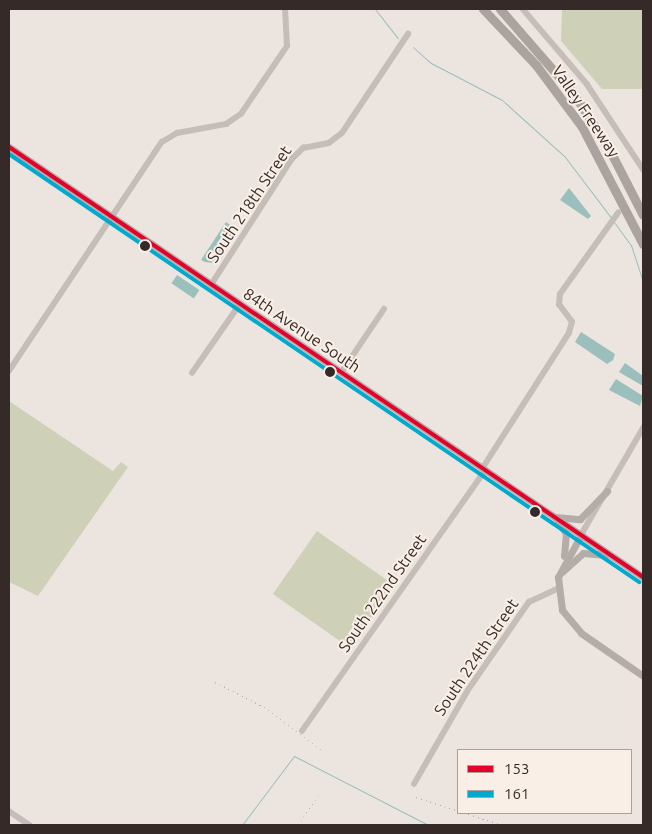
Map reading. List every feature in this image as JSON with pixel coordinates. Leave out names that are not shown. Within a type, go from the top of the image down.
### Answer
[{"type":"highway","name":"Valley Freeway","points":[[483,9],[536,65],[582,127],[643,244]]},
{"type":"highway","name":"Valley Freeway","points":[[500,9],[574,94],[608,147],[643,215]]},
{"type":"main road","name":"84th Avenue South","points":[[9,147],[643,577]]},
{"type":"main road","points":[[552,516],[580,519],[607,491]]},
{"type":"main road","points":[[552,516],[566,533],[562,566]]},
{"type":"main road","points":[[580,535],[562,566],[558,577],[557,589],[562,610],[576,630],[643,676]]},
{"type":"main road","points":[[558,577],[583,553],[616,559]]},
{"type":"street","points":[[9,371],[162,142],[176,133],[226,124],[241,114],[287,46],[286,9]]},
{"type":"street","points":[[523,9],[587,84],[643,169]]},
{"type":"street","name":"South 218th Street","points":[[211,285],[292,159],[303,148],[329,143],[342,133],[408,34]]},
{"type":"street","name":"South 222nd Street","points":[[302,731],[484,470],[569,334],[572,322],[558,299],[613,217]]},
{"type":"street","points":[[192,373],[240,304]]},
{"type":"street","points":[[341,373],[384,308]]},
{"type":"street","points":[[580,535],[643,428]]},
{"type":"street","name":"South 224th Street","points":[[414,784],[468,690],[529,602],[557,589]]},
{"type":"street","points":[[9,811],[30,825]]},
{"type":"green space","points":[[562,9],[643,9],[643,89],[602,89],[561,41]]},
{"type":"green space","points":[[9,401],[113,471],[121,462],[128,467],[38,596],[9,582]]},
{"type":"green space","points":[[317,531],[394,585],[350,648],[273,594]]},
{"type":"water","points":[[569,188],[591,216],[588,219],[560,200]]},
{"type":"water","points":[[226,222],[237,230],[214,263],[201,260]]},
{"type":"water","points":[[177,275],[199,290],[194,298],[171,283]]},
{"type":"water","points":[[581,332],[615,354],[613,360],[607,364],[575,342]]},
{"type":"water","points":[[625,363],[643,376],[643,386],[619,372]]},
{"type":"water","points":[[616,379],[643,396],[640,406],[609,390]]},
{"type":"waterway","points":[[375,9],[398,38]]},
{"type":"waterway","points":[[413,47],[431,63],[502,100],[565,157],[612,219]]},
{"type":"waterway","points":[[614,222],[631,245],[643,281]]},
{"type":"waterway","points":[[242,825],[294,756],[428,825]]},
{"type":"railway","points":[[215,682],[264,707],[321,750]]},
{"type":"railway","points":[[298,825],[318,795]]},
{"type":"railway","points":[[416,797],[457,810]]},
{"type":"railway","points":[[468,814],[502,825]]},
{"type":"transit line","name":"153","points":[[9,147],[643,577]]},
{"type":"transit line","name":"161","points":[[9,154],[639,582]]}]
